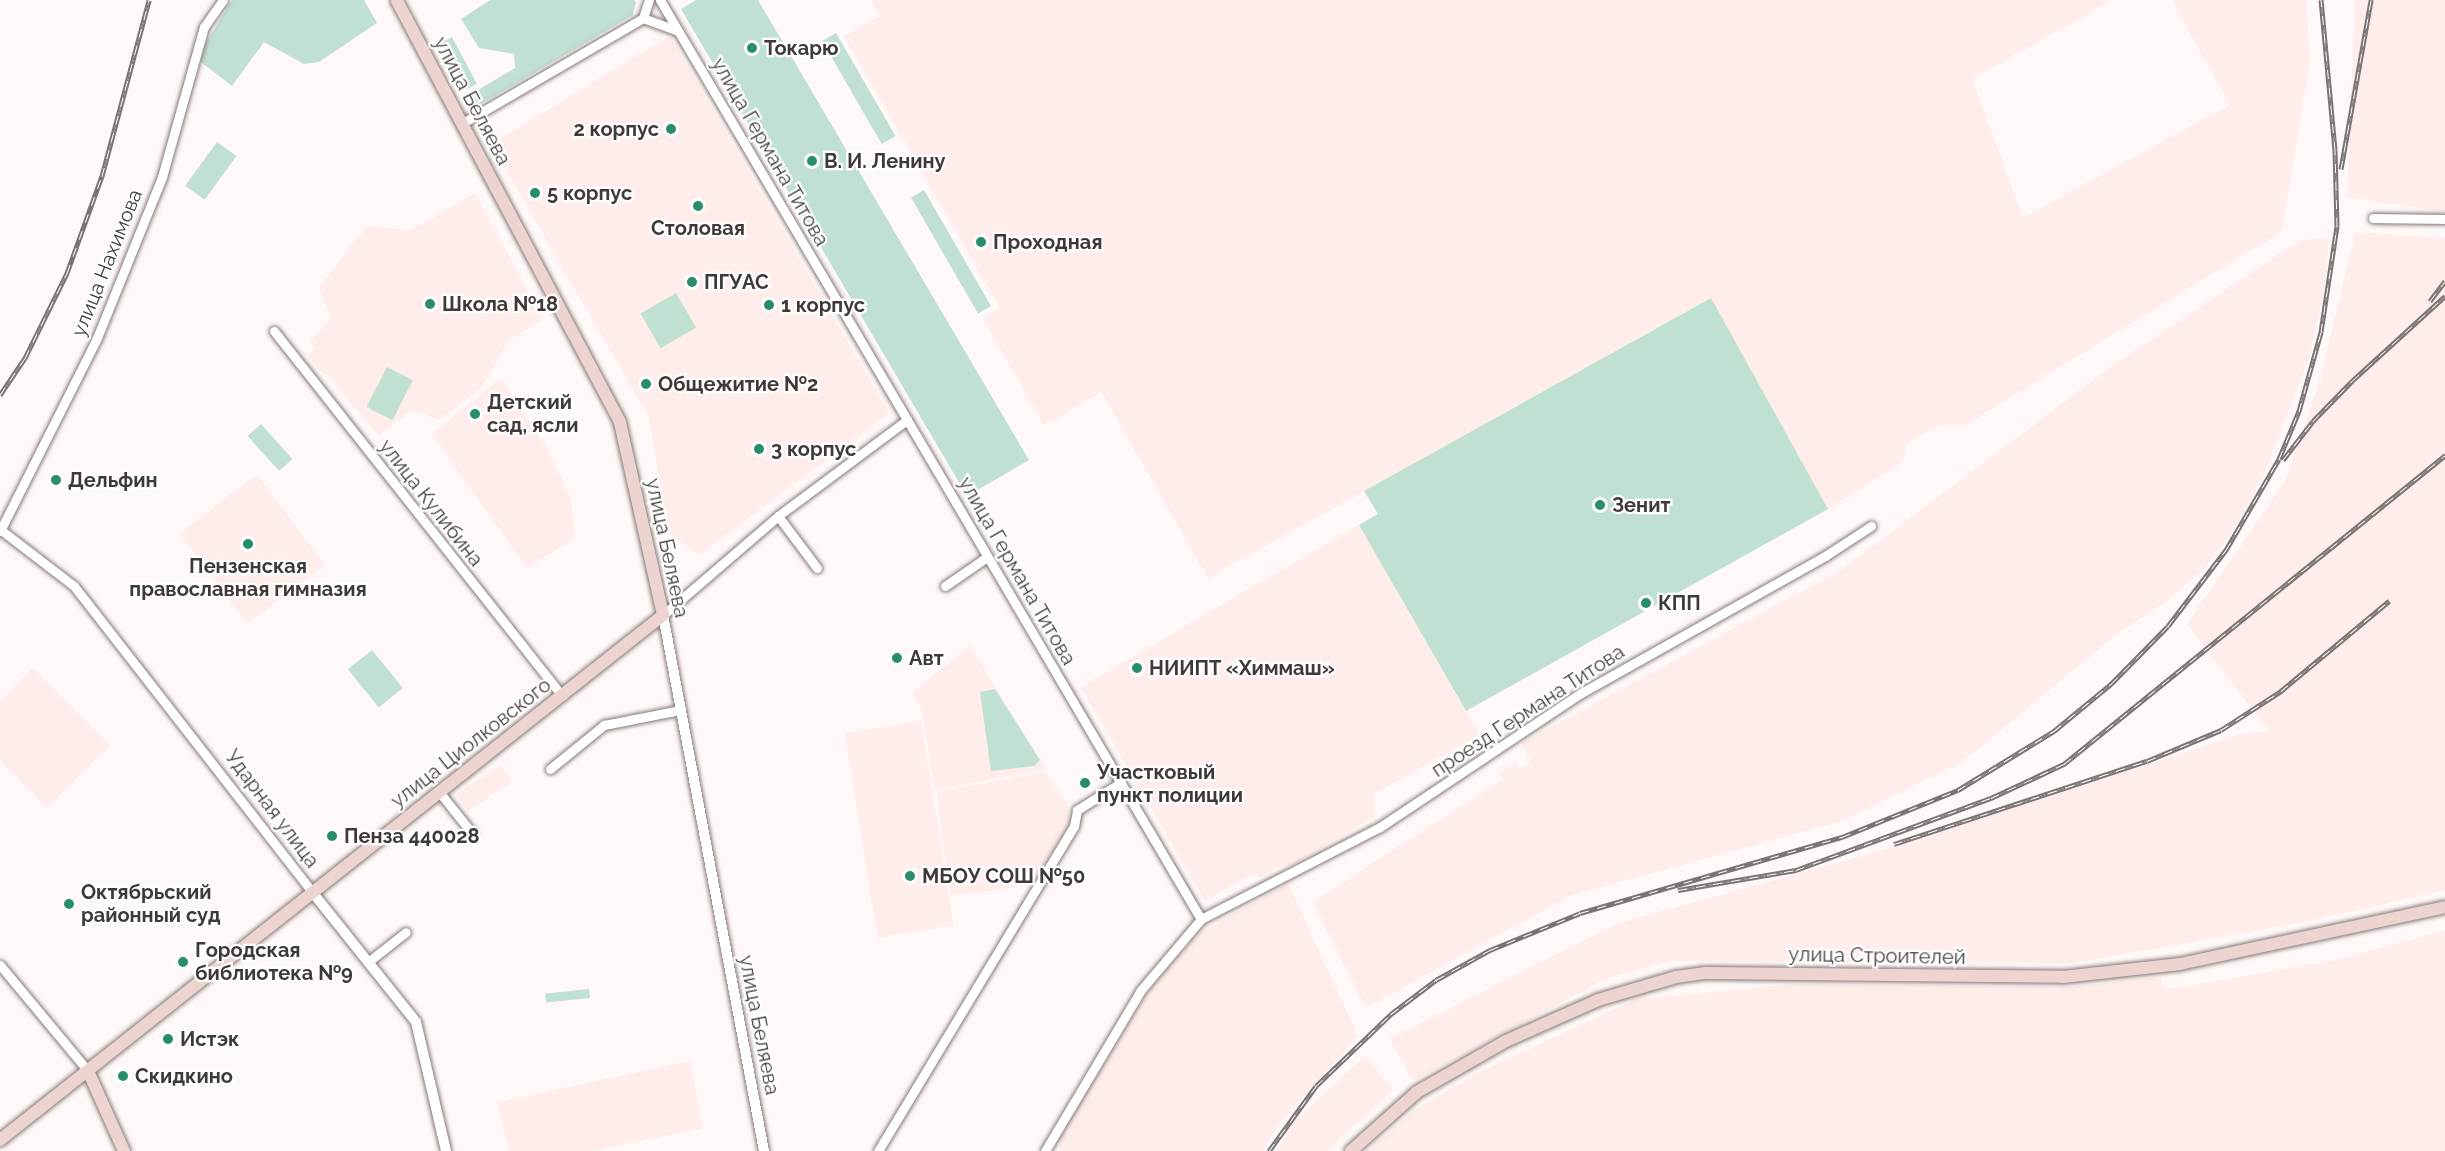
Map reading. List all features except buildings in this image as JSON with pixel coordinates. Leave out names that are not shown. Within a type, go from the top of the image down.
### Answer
[{"type":"main road","name":"улица Беляева","points":[[396,0],[620,422],[663,615]]},
{"type":"main road","name":"улица Циолковского","points":[[0,1140],[663,615]]},
{"type":"main road","name":"улица Строителей","points":[[1351,1151],[1417,1092],[1506,1041],[1598,1000],[1659,980],[1706,973],[2063,977],[2180,964],[2445,907]]},
{"type":"main road","points":[[88,1071],[124,1151]]},
{"type":"street","name":"улица Нахимова","points":[[0,531],[97,338],[162,177],[204,27],[223,0]]},
{"type":"street","points":[[461,124],[642,18],[649,0]]},
{"type":"street","name":"улица Германа Титова","points":[[660,0],[1201,919]]},
{"type":"street","points":[[642,18],[678,31]]},
{"type":"street","points":[[2373,218],[2445,219]]},
{"type":"street","name":"улица Кулибина","points":[[274,331],[562,696]]},
{"type":"street","name":"улица Циолковского","points":[[663,615],[778,516],[907,420]]},
{"type":"street","points":[[778,516],[817,568]]},
{"type":"street","name":"проезд Германа Титова","points":[[1201,919],[1380,827],[1581,693],[1825,556],[1870,526]]},
{"type":"street","name":"Ударная улица","points":[[0,531],[74,586],[416,1022],[446,1151]]},
{"type":"street","points":[[945,586],[987,557]]},
{"type":"street","name":"улица Беляева","points":[[663,615],[764,1151]]},
{"type":"street","points":[[550,769],[604,725],[680,710]]},
{"type":"street","points":[[878,1151],[1074,826],[1077,810],[1120,783]]},
{"type":"street","points":[[440,793],[472,832]]},
{"type":"street","points":[[1045,1151],[1141,990],[1201,919]]},
{"type":"street","points":[[368,962],[406,932]]},
{"type":"street","points":[[0,965],[88,1071]]},
{"type":"shaded area","points":[[871,0],[2112,0],[1972,79],[2023,218],[2230,105],[2172,0],[2306,0],[2310,61],[2282,231],[1965,425],[1939,425],[1907,443],[1903,462],[1828,509],[1710,298],[1208,578],[1102,392],[1044,425],[983,319],[1000,308],[844,36],[880,16]]},
{"type":"shaded area","points":[[2355,0],[2445,0],[2445,212],[2347,197]]},
{"type":"shaded area","name":"ПГУАС","points":[[670,36],[889,413],[699,555],[668,533],[649,417],[491,144]]},
{"type":"shaded area","name":"Школа №18","points":[[475,193],[543,320],[508,340],[482,387],[439,420],[412,410],[378,436],[327,373],[324,375],[308,356],[315,349],[310,341],[331,319],[319,288],[366,227],[411,230]]},
{"type":"shaded area","points":[[2355,232],[2445,238],[2445,890],[2305,922],[2074,963],[1671,961],[1608,978],[1413,1081],[1390,1039],[1616,924],[1894,847],[2238,735],[2269,731],[2187,624],[2286,480],[2321,377]]},
{"type":"shaded area","points":[[2329,237],[2324,291],[2310,356],[2264,474],[2233,531],[2204,569],[2166,602],[2118,633],[1962,762],[1842,821],[1569,896],[1366,1008],[1313,902],[1502,780],[1500,773],[1517,762],[1520,769],[1531,763],[1522,743],[1841,570],[2108,369],[2299,241]]},
{"type":"shaded area","points":[[501,378],[547,449],[571,499],[575,538],[527,568],[432,434]]},
{"type":"shaded area","name":"Пензенская православная гимназия","points":[[257,475],[325,565],[248,624],[180,533]]},
{"type":"shaded area","points":[[1359,525],[1479,735],[1374,794],[1375,816],[1292,865],[1279,866],[1258,878],[1255,873],[1205,901],[1081,687]]},
{"type":"shaded area","points":[[970,646],[1046,769],[935,790],[922,710],[912,693]]},
{"type":"shaded area","points":[[33,668],[110,745],[47,808],[0,761],[0,702]]},
{"type":"shaded area","name":"МБОУ СОШ №50","points":[[921,721],[953,925],[877,937],[845,733]]},
{"type":"shaded area","points":[[501,765],[512,782],[467,811],[457,794]]},
{"type":"shaded area","points":[[1046,772],[1067,804],[1070,823],[1030,885],[951,896],[936,792]]},
{"type":"shaded area","points":[[1288,884],[1358,1036],[1279,1124],[1263,1151],[1060,1151],[1060,1136],[1153,985],[1202,931]]},
{"type":"shaded area","points":[[2445,931],[2445,1151],[1366,1151],[1413,1111],[1476,1074],[1636,999],[1798,984],[2069,987],[2161,977],[2164,990],[2335,960]]},
{"type":"shaded area","points":[[1365,1056],[1393,1090],[1327,1151],[1277,1151],[1293,1123]]},
{"type":"shaded area","points":[[690,1061],[703,1128],[593,1151],[509,1151],[497,1102]]},
{"type":"green space","points":[[232,0],[364,0],[377,23],[319,62],[304,64],[264,42],[232,86],[201,62],[204,46]]},
{"type":"green space","points":[[490,0],[634,0],[636,2],[633,15],[477,106],[471,94],[515,68],[514,54],[479,48],[461,19]]},
{"type":"green space","points":[[696,0],[758,0],[1029,460],[967,496],[681,9]]},
{"type":"green space","points":[[836,33],[896,136],[882,144],[822,41]]},
{"type":"green space","points":[[452,37],[477,84],[466,89],[441,43]]},
{"type":"green space","points":[[217,142],[236,156],[205,200],[185,186]]},
{"type":"green space","points":[[924,190],[991,306],[978,314],[911,198]]},
{"type":"green space","points":[[676,293],[696,328],[660,348],[640,314]]},
{"type":"green space","name":"Зенит","points":[[1711,298],[1828,509],[1466,711],[1359,525],[1378,514],[1364,491]]},
{"type":"green space","points":[[387,367],[413,380],[392,420],[367,407]]},
{"type":"green space","points":[[261,424],[292,459],[279,471],[248,436]]},
{"type":"green space","points":[[372,650],[403,688],[379,708],[348,670]]},
{"type":"green space","points":[[995,689],[1040,760],[1034,766],[991,771],[980,692]]},
{"type":"green space","points":[[589,989],[590,998],[546,1003],[545,994]]},
{"type":"railway","points":[[0,395],[25,358],[67,273],[102,176],[149,0]]},
{"type":"railway","points":[[1269,1151],[1316,1086],[1391,1014],[1436,980],[1490,950],[1580,913],[1842,837],[1958,790],[2054,731],[2111,684],[2168,626],[2226,550],[2279,459],[2299,411],[2321,332],[2337,226],[2335,150],[2321,0]]},
{"type":"railway","points":[[2341,169],[2371,0]]},
{"type":"railway","points":[[2430,301],[2445,281]]},
{"type":"railway","points":[[2283,460],[2313,421],[2352,381],[2445,296]]},
{"type":"railway","points":[[1678,890],[1796,870],[1991,798],[2064,764],[2445,455]]},
{"type":"railway","points":[[1894,844],[2147,761],[2221,730],[2281,691],[2389,601]]},
{"type":"place","name":"Токарю","points":[[752,48]]},
{"type":"place","name":"2 корпус","points":[[671,129]]},
{"type":"place","name":"В. И. Ленину","points":[[812,161]]},
{"type":"place","name":"5 корпус","points":[[535,193]]},
{"type":"place","name":"Столовая","points":[[698,206]]},
{"type":"place","name":"Проходная","points":[[981,242]]},
{"type":"place","name":"ПГУАС","points":[[692,282]]},
{"type":"place","name":"Школа №18","points":[[430,304]]},
{"type":"place","name":"1 корпус","points":[[769,305]]},
{"type":"place","name":"Общежитие №2","points":[[646,384]]},
{"type":"place","name":"Детский сад, ясли","points":[[475,414]]},
{"type":"place","name":"3 корпус","points":[[759,449]]},
{"type":"place","name":"Дельфин","points":[[56,480]]},
{"type":"place","name":"Зенит","points":[[1600,505]]},
{"type":"place","name":"Пензенская православная гимназия","points":[[248,544]]},
{"type":"place","name":"КПП","points":[[1646,603]]},
{"type":"place","name":"Авт","points":[[897,658]]},
{"type":"place","name":"НИИПТ «Химмаш»","points":[[1137,668]]},
{"type":"place","name":"Участковый пункт полиции","points":[[1085,783]]},
{"type":"place","name":"Пенза 440028","points":[[332,836]]},
{"type":"place","name":"МБОУ СОШ №50","points":[[910,876]]},
{"type":"place","name":"Октябрьский районный суд","points":[[69,904]]},
{"type":"place","name":"Городская библиотека №9","points":[[183,962]]},
{"type":"place","name":"Истэк","points":[[168,1039]]},
{"type":"place","name":"Скидкино","points":[[123,1076]]}]
